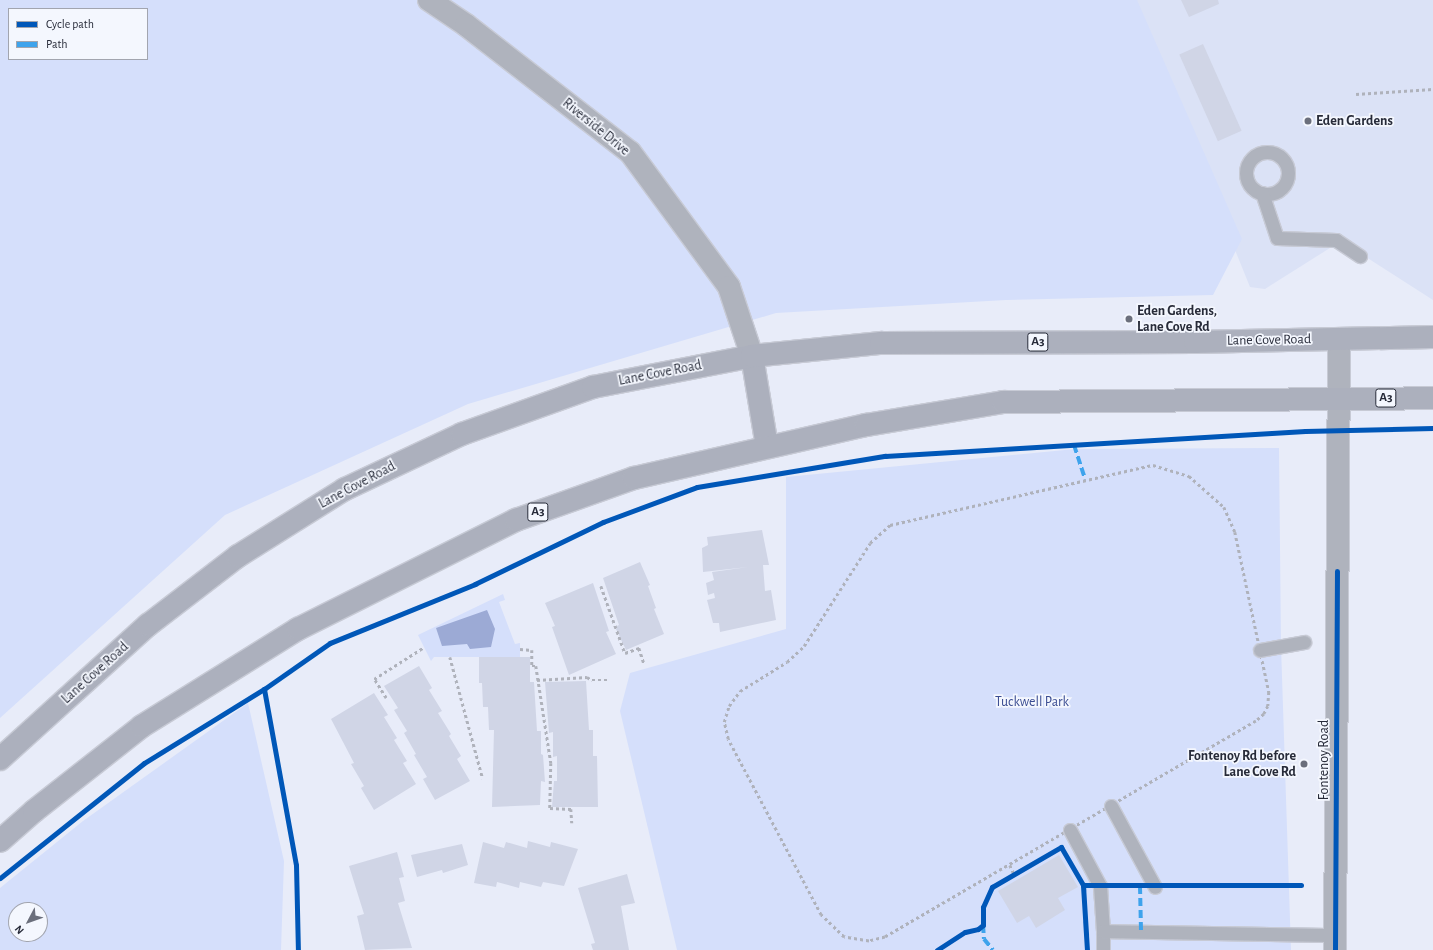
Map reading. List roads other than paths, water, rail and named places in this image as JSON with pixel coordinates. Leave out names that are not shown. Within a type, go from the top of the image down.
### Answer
[{"type":"highway","name":"Lane Cove Road","points":[[0,759],[148,625],[238,556],[344,489],[462,434],[592,387],[752,356],[881,343],[1433,337]]},
{"type":"highway","points":[[752,356],[767,447]]},
{"type":"highway","name":"A3","points":[[0,841],[34,811],[142,726],[298,629],[516,520],[634,478],[866,425],[1003,402],[1433,398]]},
{"type":"street","name":"Riverside Drive","points":[[429,0],[466,25],[630,152],[729,287],[752,356]]},
{"type":"street","name":"Fontenoy Road","points":[[1335,943],[1338,339]]},
{"type":"lane","points":[[1262,193],[1277,238],[1336,240],[1360,256]]},
{"type":"lane","points":[[1260,650],[1304,642]]},
{"type":"lane","points":[[1111,806],[1155,887]]},
{"type":"lane","points":[[1070,830],[1100,886],[1103,950]]},
{"type":"lane","points":[[1103,931],[1335,943]]},
{"type":"place","name":"Eden Gardens","points":[[1308,121]]},
{"type":"place","name":"Eden Gardens, Lane Cove Rd","points":[[1129,319]]},
{"type":"place","name":"Fontenoy Rd before Lane Cove Rd","points":[[1304,764]]},
{"type":"park label","name":"Tuckwell Park","points":[[1032,702]]}]
